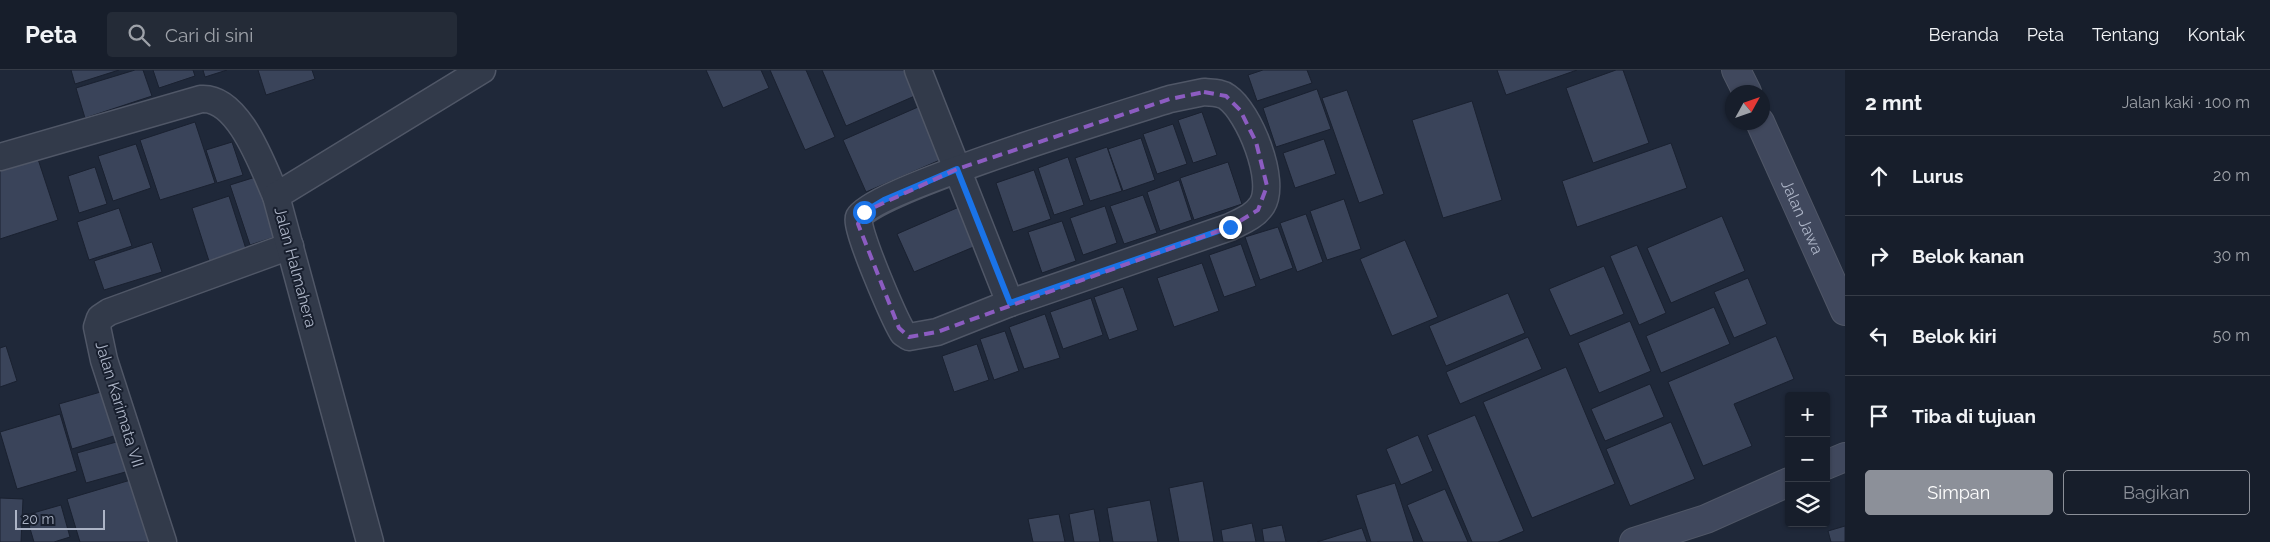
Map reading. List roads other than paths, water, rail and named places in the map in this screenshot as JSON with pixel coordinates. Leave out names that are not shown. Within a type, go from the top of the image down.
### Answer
[{"type":"main road","points":[[1736,70],[1744,85]]},
{"type":"main road","name":"Jalan Jawa","points":[[1764,130],[1845,312]]},
{"type":"main road","points":[[1830,463],[1845,457]]},
{"type":"main road","points":[[1634,542],[1706,519],[1785,484]]},
{"type":"street","name":"Jalan Halmahera","points":[[370,542],[276,196],[482,70]]},
{"type":"street","points":[[918,70],[1010,303]]},
{"type":"street","points":[[1204,92],[1218,93],[1226,96],[1245,118],[1256,142],[1267,186],[1262,206],[1246,220],[1010,303],[938,332],[909,337],[903,334],[900,328],[863,241],[858,224],[859,217],[884,200],[957,169],[1170,98],[1204,92]]},
{"type":"street","points":[[0,157],[211,98],[222,104],[252,141],[276,196]]},
{"type":"street","name":"Jalan Karimata VII","points":[[163,542],[104,360],[97,326],[100,318],[109,312],[290,246]]}]
